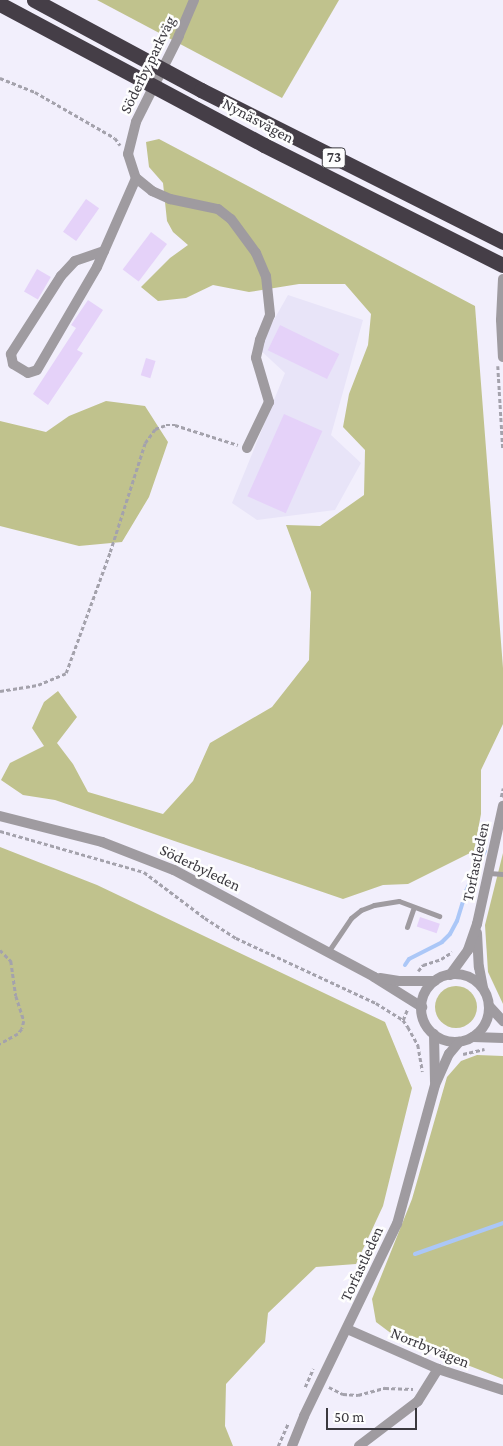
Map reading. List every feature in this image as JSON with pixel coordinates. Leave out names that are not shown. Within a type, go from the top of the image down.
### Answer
[{"type":"highway","name":"Nynäsvägen","points":[[34,0],[237,108],[503,242]]},
{"type":"highway","points":[[52,0],[96,34]]},
{"type":"highway","name":"Nynäsvägen","points":[[0,4],[264,145],[503,265]]},
{"type":"highway","points":[[0,11],[35,23]]},
{"type":"street","name":"Söderby parkväg","points":[[128,154],[136,122],[180,36],[194,0]]},
{"type":"street","points":[[128,154],[136,178],[152,191],[170,199],[218,209],[231,219],[256,253],[266,276],[270,315],[260,340],[256,358],[270,402],[247,448]]},
{"type":"street","points":[[104,250],[75,262],[61,276],[11,354],[13,364],[28,373],[37,370],[75,308],[104,250],[136,178]]},
{"type":"street","points":[[500,358],[503,279]]},
{"type":"street","name":"Torfastleden","points":[[450,974],[468,950],[478,924],[503,806]]},
{"type":"street","name":"Söderbyleden","points":[[0,816],[102,842],[174,870],[209,886],[374,977],[422,1008]]},
{"type":"street","name":"Torfastleden","points":[[478,924],[479,967],[483,989]]},
{"type":"street","points":[[503,1021],[489,1006],[483,989],[472,978],[465,975],[450,974],[434,981],[423,997],[422,1008],[427,1027],[441,1039],[459,1042],[473,1037],[503,1038]]},
{"type":"street","name":"Söderbyleden","points":[[374,977],[434,981]]},
{"type":"street","points":[[473,1037],[486,1023],[489,1006]]},
{"type":"street","name":"Torfastleden","points":[[434,1034],[435,1085]]},
{"type":"street","name":"Torfastleden","points":[[292,1446],[320,1382],[397,1224],[435,1085],[449,1054],[459,1042]]},
{"type":"street","name":"Norrbyvägen","points":[[347,1329],[438,1369],[503,1390]]},
{"type":"street","points":[[359,1446],[418,1401],[438,1369]]},
{"type":"lane","points":[[489,873],[503,874]]},
{"type":"lane","points":[[328,953],[341,930],[361,910],[389,902],[399,902],[439,916]]},
{"type":"lane","points":[[407,927],[414,907]]},
{"type":"path","points":[[0,78],[35,92],[114,138],[128,154]]},
{"type":"path","points":[[500,358],[503,449]]},
{"type":"path","points":[[0,691],[38,685],[66,673],[110,552],[145,443],[155,429],[176,425],[247,448]]},
{"type":"path","points":[[0,831],[144,872],[205,918],[236,938],[376,1003],[402,1020],[418,1045],[423,1074]]},
{"type":"path","points":[[414,981],[419,969],[423,965],[447,956],[457,946]]},
{"type":"path","points":[[0,950],[11,961],[16,996],[24,1020],[22,1029],[18,1034],[0,1044]]},
{"type":"path","points":[[402,1020],[410,999]]},
{"type":"path","points":[[301,1394],[314,1368]]},
{"type":"path","points":[[309,1377],[343,1394],[358,1395],[386,1388],[405,1387],[424,1391]]},
{"type":"path","points":[[278,1446],[289,1420]]},
{"type":"shaded area","points":[[288,295],[363,320],[331,435],[361,463],[335,510],[257,520],[232,503],[285,373],[258,348]]},
{"type":"green space","points":[[97,0],[339,0],[282,98]]},
{"type":"green space","points":[[159,139],[475,306],[503,668],[503,724],[481,770],[481,814],[474,851],[408,884],[383,885],[343,899],[55,800],[23,795],[1,780],[10,763],[44,746],[32,728],[44,702],[58,691],[77,717],[57,743],[73,764],[88,792],[163,814],[193,781],[210,743],[272,707],[309,660],[311,592],[286,525],[320,526],[364,495],[365,450],[343,427],[349,394],[368,345],[371,314],[345,284],[299,284],[249,292],[213,285],[186,298],[158,301],[141,287],[170,258],[188,245],[173,232],[167,221],[163,183],[149,167],[146,142]]},
{"type":"green space","points":[[106,401],[145,406],[168,442],[149,497],[122,542],[79,546],[0,526],[0,421],[46,432],[69,416]]},
{"type":"green space","points":[[0,847],[97,885],[385,1022],[412,1088],[383,1206],[356,1264],[316,1267],[268,1313],[265,1342],[226,1384],[225,1426],[233,1446],[0,1446]]},
{"type":"green space","points":[[503,853],[503,1004],[488,972],[485,925]]},
{"type":"green space","points":[[460,986],[468,989],[474,995],[477,1007],[474,1019],[468,1025],[452,1028],[444,1025],[438,1019],[435,1003],[438,995],[444,989]]},
{"type":"green space","points":[[477,1055],[503,1056],[503,1379],[396,1337],[376,1322],[372,1299],[412,1199],[447,1077],[461,1061]]},
{"type":"building","points":[[86,199],[99,208],[76,241],[63,232]]},
{"type":"building","points":[[151,232],[167,244],[139,282],[123,270]]},
{"type":"building","points":[[37,269],[51,277],[38,300],[24,292]]},
{"type":"building","points":[[88,300],[103,310],[77,350],[83,353],[48,405],[33,394],[76,328],[71,325]]},
{"type":"building","points":[[280,325],[339,354],[327,379],[268,350]]},
{"type":"building","points":[[146,358],[156,361],[150,378],[141,375]]},
{"type":"building","points":[[284,414],[322,431],[286,513],[247,496]]},
{"type":"building","points":[[420,917],[440,924],[437,933],[417,926]]},
{"type":"waterway","points":[[405,965],[409,959],[442,942],[450,934],[457,921],[466,891],[485,851]]},
{"type":"waterway","points":[[415,1254],[503,1223]]}]
